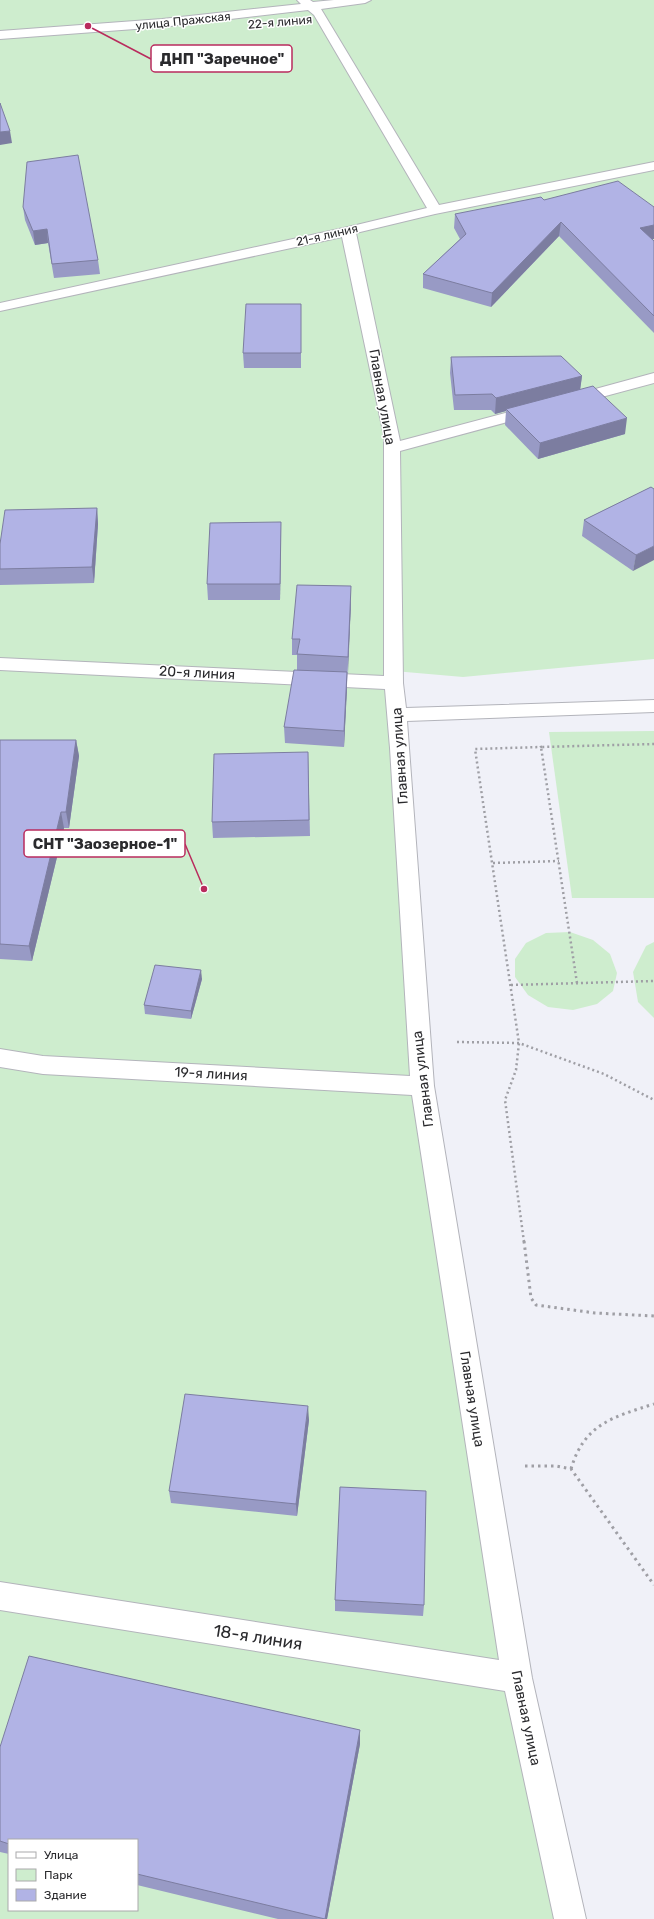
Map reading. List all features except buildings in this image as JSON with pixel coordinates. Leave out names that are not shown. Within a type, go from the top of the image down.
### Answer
[{"type":"street","name":"улица Пражская","points":[[0,35],[162,23],[306,3],[365,0]]},
{"type":"street","points":[[306,3],[320,13],[321,18],[435,210]]},
{"type":"street","name":"22-я линия","points":[[306,20],[321,18]]},
{"type":"street","name":"22-я линия","points":[[0,46],[267,23]]},
{"type":"street","name":"21-я линия","points":[[0,307],[348,231],[435,210],[654,166]]},
{"type":"street","name":"Главная улица","points":[[348,231],[392,436],[394,683],[422,1086],[516,1678],[570,1919]]},
{"type":"street","points":[[392,448],[654,378]]},
{"type":"street","name":"20-я линия","points":[[0,664],[394,683]]},
{"type":"street","points":[[397,715],[654,706]]},
{"type":"street","name":"19-я линия","points":[[0,1058],[43,1065],[422,1086]]},
{"type":"street","name":"18-я линия","points":[[0,1596],[516,1678]]},
{"type":"path","points":[[534,711],[541,747],[577,983]]},
{"type":"path","points":[[654,744],[475,749],[519,1043],[516,1070],[505,1100],[531,1298],[536,1305],[551,1308],[601,1315],[654,1316]]},
{"type":"path","points":[[493,863],[559,861]]},
{"type":"path","points":[[511,985],[654,981]]},
{"type":"path","points":[[419,1042],[519,1043],[604,1074],[654,1100]]},
{"type":"path","points":[[571,1469],[578,1448],[596,1428],[623,1414],[654,1404]]},
{"type":"path","points":[[482,1465],[556,1466],[571,1469],[654,1584]]},
{"type":"green space","points":[[0,0],[654,0],[654,659],[463,677],[394,671],[417,1031],[570,1919],[0,1919]]},
{"type":"green space","points":[[654,731],[654,898],[572,898],[549,732]]},
{"type":"green space","points":[[570,932],[593,940],[610,954],[617,973],[613,991],[597,1004],[573,1010],[548,1007],[528,995],[515,977],[515,959],[526,943],[546,933]]},
{"type":"green space","points":[[654,942],[654,1018],[638,1002],[633,972],[646,946]]},
{"type":"place","name":"ДНП \"Заречное\"","points":[[88,26]]},
{"type":"place","name":"СНТ \"Заозерное-1\"","points":[[204,889]]}]
